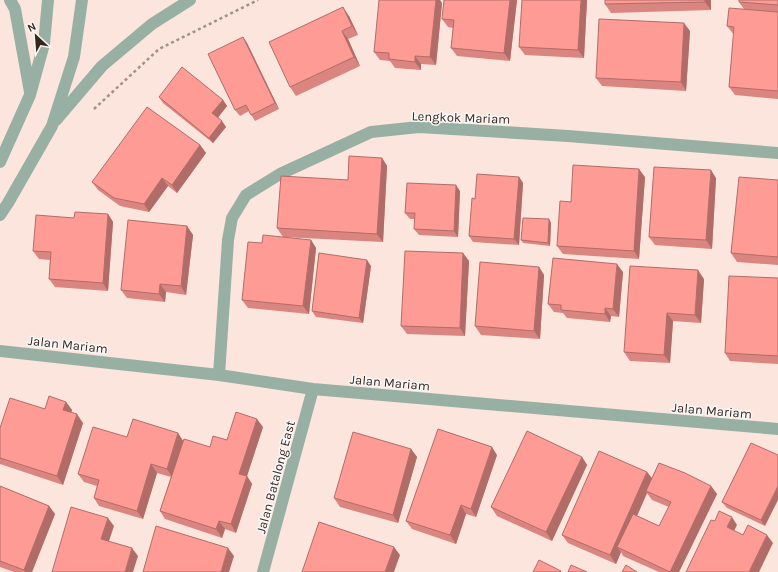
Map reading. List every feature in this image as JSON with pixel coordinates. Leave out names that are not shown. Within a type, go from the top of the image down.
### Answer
[{"type":"street","points":[[10,0],[15,9],[30,95]]},
{"type":"street","points":[[0,162],[30,95],[44,44],[48,0]]},
{"type":"street","points":[[52,126],[74,57],[82,0]]},
{"type":"street","points":[[0,215],[52,126],[102,66],[152,24],[190,0]]},
{"type":"street","name":"Lengkok Mariam","points":[[219,375],[228,240],[232,218],[246,196],[280,174],[371,132],[419,127],[568,136],[778,153]]},
{"type":"street","name":"Jalan Mariam","points":[[0,351],[219,375],[313,389],[778,429]]},
{"type":"street","name":"Jalan Batalong East","points":[[263,572],[313,389]]},
{"type":"path","points":[[89,113],[159,49],[258,0]]},
{"type":"building","points":[[379,0],[436,0],[430,57],[415,56],[415,62],[389,59],[389,53],[374,52]]},
{"type":"building","points":[[444,0],[510,0],[504,53],[451,48],[454,20],[442,19]]},
{"type":"building","points":[[522,0],[581,0],[578,50],[519,47]]},
{"type":"building","points":[[605,0],[705,0],[705,2],[605,4]]},
{"type":"building","points":[[739,0],[778,0],[778,5],[739,2]]},
{"type":"building","points":[[343,7],[352,26],[342,31],[354,57],[290,87],[269,42]]},
{"type":"building","points":[[729,8],[778,12],[778,91],[729,87],[734,27],[727,26]]},
{"type":"building","points":[[599,19],[684,23],[681,82],[596,78]]},
{"type":"building","points":[[243,37],[275,103],[251,115],[246,105],[235,110],[208,54]]},
{"type":"building","points":[[182,67],[223,100],[212,113],[222,121],[209,138],[159,97]]},
{"type":"building","points":[[147,107],[200,145],[172,185],[162,178],[144,204],[114,198],[92,182]]},
{"type":"building","points":[[349,156],[382,158],[377,234],[277,228],[281,176],[348,180]]},
{"type":"building","points":[[573,165],[639,169],[634,251],[557,246],[560,201],[571,202]]},
{"type":"building","points":[[654,167],[711,170],[706,240],[649,237]]},
{"type":"building","points":[[477,174],[519,177],[514,239],[469,236],[472,198],[475,199]]},
{"type":"building","points":[[739,177],[778,180],[778,257],[731,253]]},
{"type":"building","points":[[407,183],[456,185],[454,231],[414,229],[415,213],[405,213]]},
{"type":"building","points":[[75,212],[108,214],[103,283],[49,279],[51,252],[33,251],[36,215],[74,218]]},
{"type":"building","points":[[523,218],[549,219],[548,243],[521,240]]},
{"type":"building","points":[[128,220],[187,226],[181,286],[160,284],[159,294],[121,290]]},
{"type":"building","points":[[263,235],[311,240],[303,306],[242,300],[248,242],[262,243]]},
{"type":"building","points":[[405,251],[463,253],[460,328],[401,326]]},
{"type":"building","points":[[319,253],[367,260],[359,318],[312,311]]},
{"type":"building","points":[[553,258],[617,264],[613,309],[605,308],[605,314],[561,310],[561,305],[548,304]]},
{"type":"building","points":[[480,262],[539,267],[534,331],[475,326]]},
{"type":"building","points":[[630,266],[698,270],[695,315],[667,313],[664,355],[624,352]]},
{"type":"building","points":[[729,276],[778,278],[778,356],[725,353]]},
{"type":"building","points":[[49,396],[66,402],[63,410],[77,414],[57,476],[0,458],[0,428],[10,398],[45,409]]},
{"type":"building","points":[[236,412],[257,419],[239,474],[247,476],[231,524],[219,521],[216,529],[160,511],[184,439],[210,447],[213,436],[227,440]]},
{"type":"building","points":[[133,419],[178,433],[167,469],[151,464],[137,511],[94,498],[99,480],[78,474],[93,427],[127,437]]},
{"type":"building","points":[[438,429],[492,447],[471,509],[461,505],[450,535],[406,521]]},
{"type":"building","points":[[527,431],[582,457],[546,532],[491,507]]},
{"type":"building","points":[[353,432],[411,449],[393,515],[334,498]]},
{"type":"building","points":[[751,443],[778,455],[778,486],[761,520],[722,502]]},
{"type":"building","points":[[599,451],[647,472],[610,555],[562,535]]},
{"type":"building","points":[[659,463],[685,473],[711,486],[670,572],[617,547],[633,514],[659,526],[671,502],[646,491]]},
{"type":"building","points":[[0,486],[49,506],[24,570],[0,561]]},
{"type":"building","points":[[71,507],[108,518],[101,539],[132,548],[125,572],[52,572]]},
{"type":"building","points":[[719,511],[732,517],[727,527],[743,535],[748,525],[767,535],[749,572],[686,572],[711,520],[715,521]]},
{"type":"building","points":[[319,522],[394,547],[385,572],[302,572]]},
{"type":"building","points":[[156,526],[228,548],[221,572],[143,572]]},
{"type":"building","points":[[539,560],[561,571],[533,572]]},
{"type":"building","points":[[571,565],[587,572],[568,572]]},
{"type":"building","points":[[626,565],[637,572],[622,572]]}]
